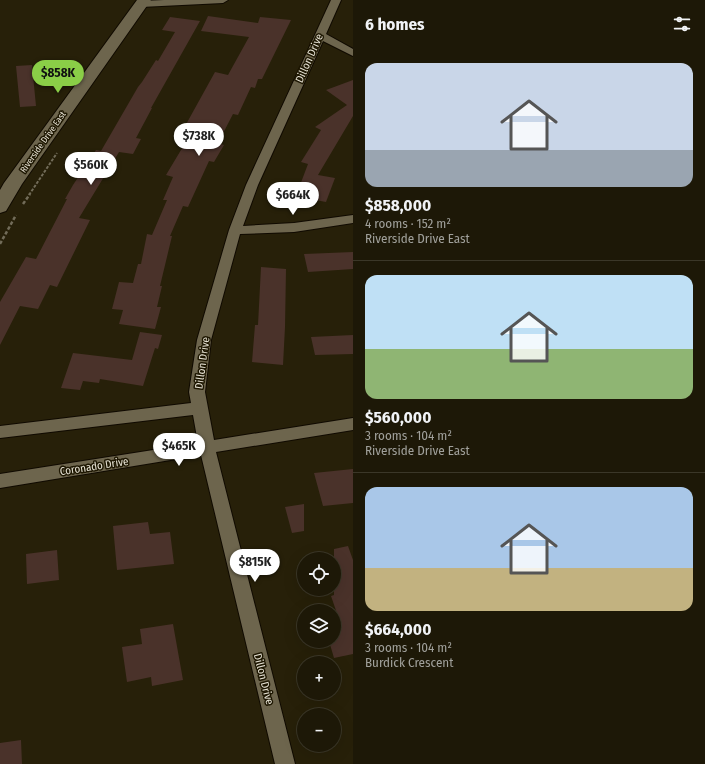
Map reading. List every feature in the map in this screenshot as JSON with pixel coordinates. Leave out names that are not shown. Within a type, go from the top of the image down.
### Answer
[{"type":"main road","name":"Riverside Drive East","points":[[0,207],[13,183],[143,2]]},
{"type":"street","points":[[143,2],[223,0]]},
{"type":"street","name":"Dillon Drive","points":[[285,764],[207,448],[197,392],[204,340],[235,230],[252,185],[336,0]]},
{"type":"street","points":[[320,35],[353,53]]},
{"type":"street","points":[[235,230],[288,229],[327,225],[353,219]]},
{"type":"street","points":[[0,432],[200,408]]},
{"type":"street","name":"Coronado Drive","points":[[0,481],[353,424]]},
{"type":"building","points":[[208,16],[258,23],[260,17],[291,20],[262,79],[258,79],[255,88],[251,87],[238,115],[233,114],[218,143],[224,145],[214,162],[209,161],[188,207],[183,206],[170,236],[172,236],[160,286],[162,286],[157,307],[161,307],[155,329],[119,324],[123,310],[112,309],[119,282],[133,283],[138,264],[141,264],[147,234],[152,235],[167,200],[163,200],[173,177],[166,175],[193,130],[184,128],[215,72],[228,75],[249,37],[201,31]]},
{"type":"building","points":[[170,17],[200,21],[151,108],[136,138],[141,139],[133,154],[119,152],[79,218],[90,220],[57,287],[50,285],[38,309],[20,306],[0,345],[0,302],[26,257],[36,259],[73,185],[96,150],[101,151],[138,87],[156,60],[158,61],[175,32],[162,30]]},
{"type":"building","points":[[32,65],[36,106],[20,107],[16,66]]},
{"type":"building","points":[[353,80],[353,116],[318,175],[335,178],[326,202],[305,198],[301,204],[294,201],[308,164],[301,162],[321,130],[315,127],[347,105],[326,90]]},
{"type":"building","points":[[353,252],[353,269],[308,272],[304,254]]},
{"type":"building","points":[[261,267],[286,269],[283,365],[252,362],[255,325],[258,325]]},
{"type":"building","points":[[140,332],[162,335],[158,349],[155,348],[143,386],[100,379],[99,383],[83,381],[80,390],[61,388],[73,353],[132,360]]},
{"type":"building","points":[[353,335],[353,354],[315,355],[311,337]]},
{"type":"building","points":[[353,469],[353,503],[323,506],[314,473]]},
{"type":"building","points":[[304,504],[304,531],[292,533],[285,507]]},
{"type":"building","points":[[148,522],[150,534],[170,532],[174,564],[117,570],[113,526]]},
{"type":"building","points":[[348,546],[353,560],[353,654],[341,657],[333,656],[331,648],[341,648],[342,628],[341,604],[334,604],[331,596],[341,596],[341,552],[334,552],[334,549]]},
{"type":"building","points":[[57,550],[59,580],[27,584],[26,554]]},
{"type":"building","points":[[173,624],[183,680],[152,686],[151,677],[127,682],[122,647],[142,644],[140,629]]},
{"type":"building","points":[[21,740],[22,764],[0,764],[0,743]]}]
